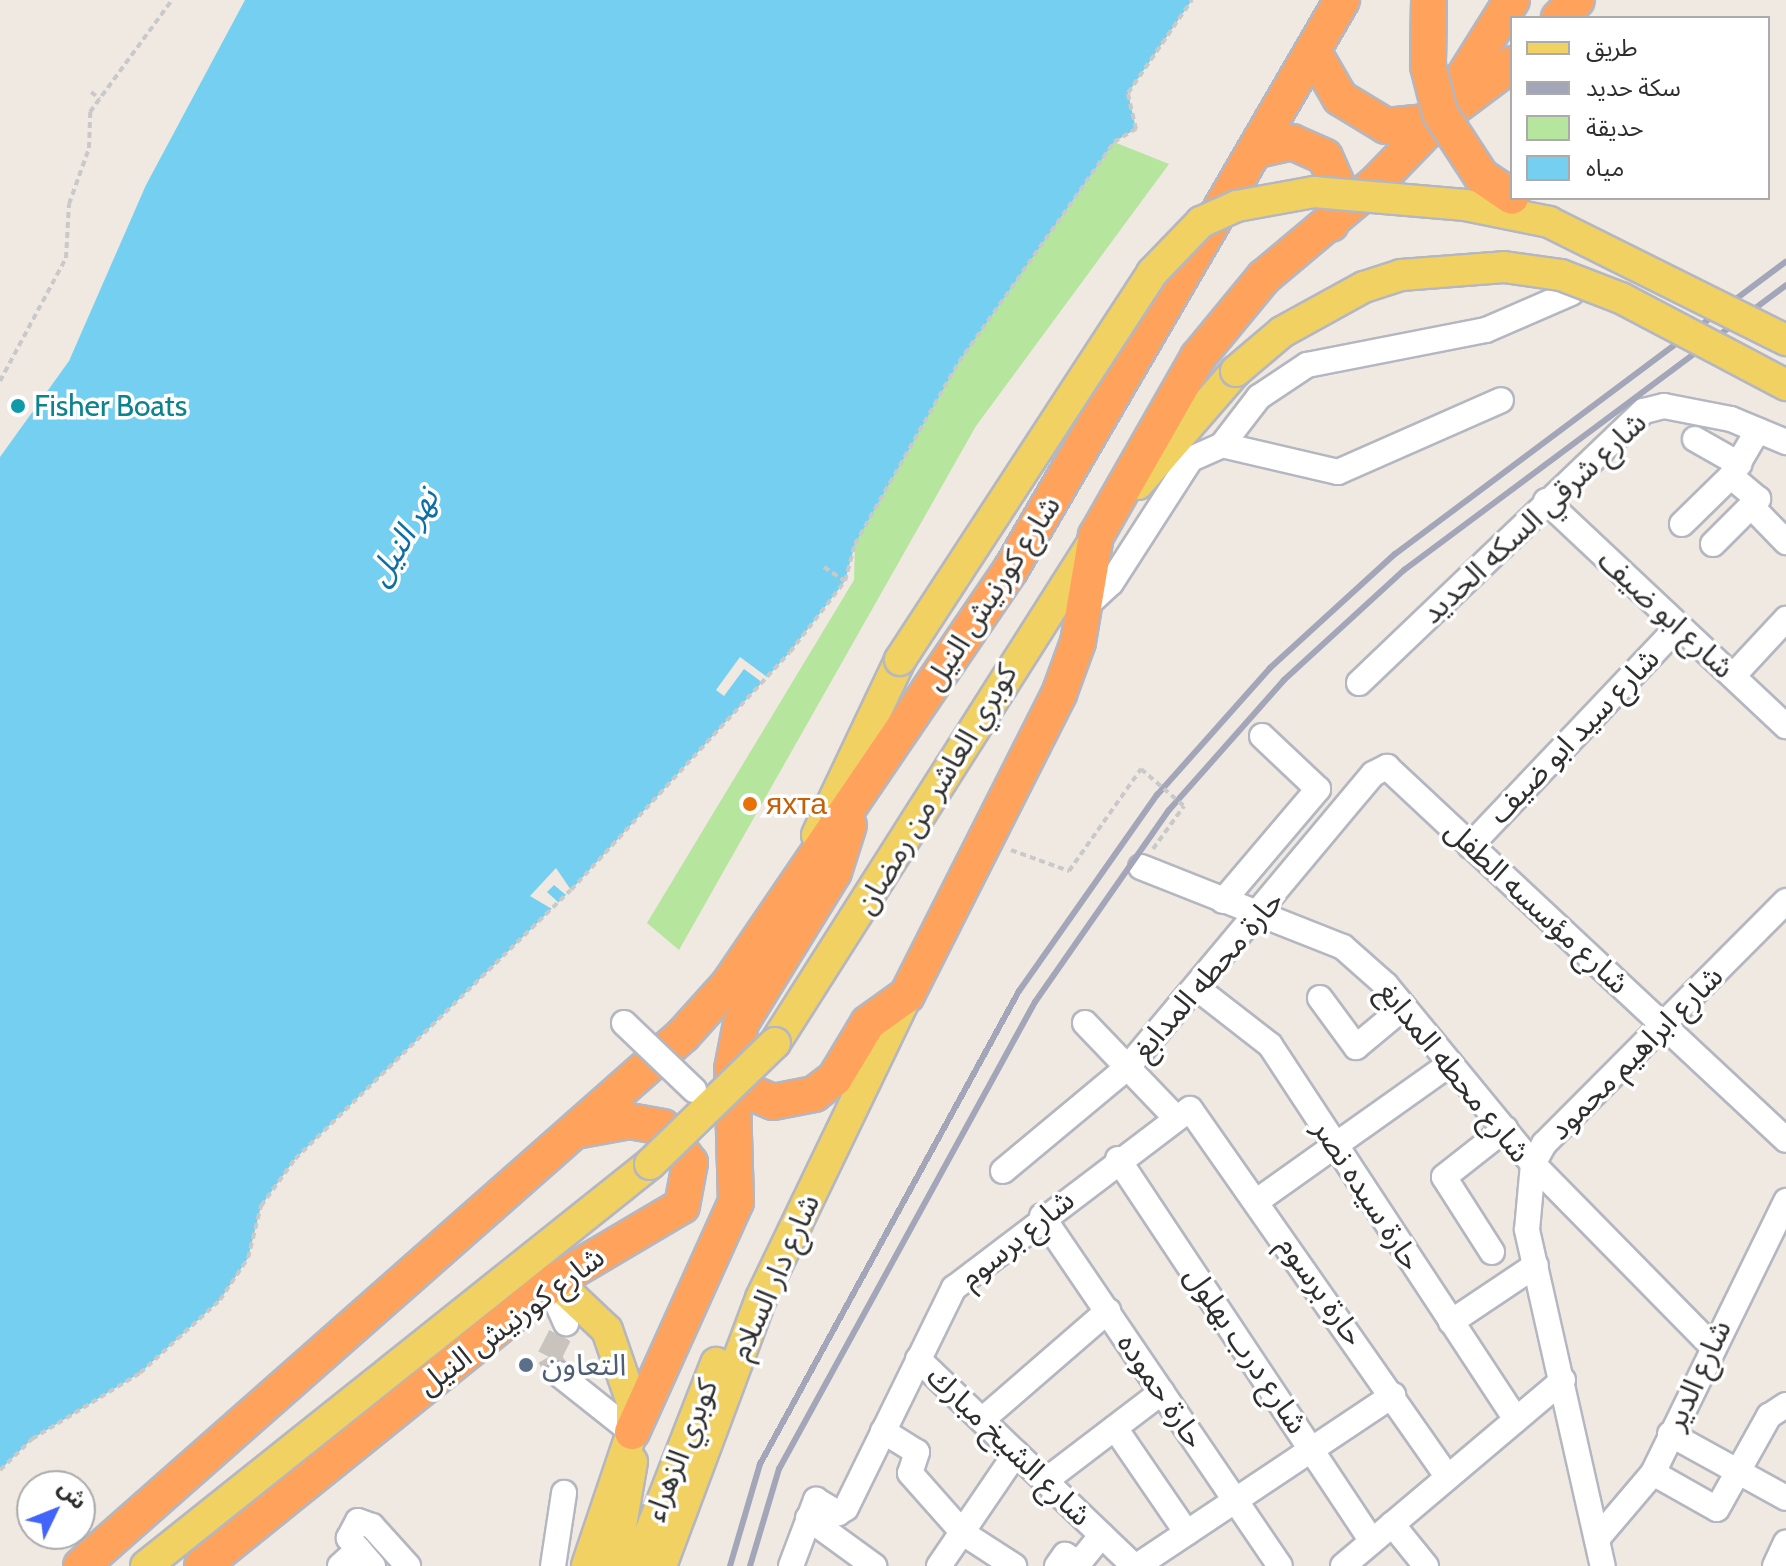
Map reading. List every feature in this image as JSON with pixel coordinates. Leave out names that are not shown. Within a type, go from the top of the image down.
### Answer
[{"type":"highway","name":"شارع كورنيش النيل","points":[[81,1566],[706,1011],[788,897],[1011,569],[1258,150],[1342,0]]},
{"type":"highway","points":[[1429,0],[1428,66],[1440,113],[1481,176],[1510,196]]},
{"type":"highway","name":"شارع كورنيش النيل","points":[[907,995],[1059,694],[1085,607],[1096,536],[1198,357],[1264,277],[1331,224],[1436,121],[1512,0]]},
{"type":"highway","points":[[1561,16],[1577,0]]},
{"type":"highway","points":[[1313,51],[1328,84],[1369,119],[1405,126],[1436,121],[1510,66]]},
{"type":"highway","points":[[1258,150],[1292,142],[1325,157],[1340,190],[1331,224]]},
{"type":"highway","points":[[1516,200],[1549,222]]},
{"type":"highway","points":[[632,1432],[733,1211],[739,1163],[733,1085],[747,1009],[834,872],[850,804]]},
{"type":"highway","points":[[733,1085],[773,1102],[814,1094],[835,1078],[868,1023],[907,995]]},
{"type":"highway","name":"شارع كورنيش النيل","points":[[202,1566],[552,1283],[666,1221],[691,1186],[686,1152],[663,1127],[630,1121],[570,1133]]},
{"type":"main road","points":[[788,897],[900,660],[1181,239],[1237,206],[1314,192],[1465,205],[1549,222],[1786,340]]},
{"type":"main road","name":"كوبري العاشر من رمضان","points":[[146,1566],[729,1094],[823,976],[970,729],[1096,536],[1236,371],[1282,332],[1364,287],[1401,275],[1504,267],[1561,275],[1621,298],[1786,385]]},
{"type":"main road","name":"شارع دار السلام","points":[[661,1566],[761,1298],[907,995]]},
{"type":"main road","points":[[552,1283],[596,1315],[617,1347],[629,1383],[632,1432],[587,1566]]},
{"type":"main road","name":"كوبري الزهراء","points":[[637,1566],[691,1420],[720,1356],[761,1298]]},
{"type":"main road","name":"كوبري الزهراء","points":[[614,1566],[631,1489],[632,1432]]},
{"type":"street","points":[[1085,607],[1111,583],[1191,459],[1222,445],[1259,397],[1307,365],[1486,330],[1571,293]]},
{"type":"street","points":[[1222,445],[1338,472],[1501,400]]},
{"type":"street","name":"شارع شرقي السكه الحديد","points":[[1359,683],[1546,501],[1644,411],[1664,406],[1731,419],[1786,442]]},
{"type":"street","points":[[1682,524],[1735,470],[1758,430]]},
{"type":"street","points":[[1695,439],[1735,470],[1757,497],[1741,532],[1713,544]]},
{"type":"street","name":"شارع ابو ضيف","points":[[1546,501],[1786,726]]},
{"type":"street","points":[[1752,507],[1786,542]]},
{"type":"street","points":[[1733,676],[1786,619]]},
{"type":"street","name":"شارع سيد ابو ضيف","points":[[1470,846],[1678,627]]},
{"type":"street","points":[[1223,901],[1318,789],[1262,736]]},
{"type":"street","name":"شارع مؤسسه الطفل","points":[[1394,771],[1470,846],[1786,1140]]},
{"type":"street","name":"حارة محطه المدابغ","points":[[1003,1171],[1128,1067],[1262,916],[1373,774],[1394,771]]},
{"type":"street","name":"شارع محطه المدابغ","points":[[1146,859],[1223,901],[1343,947],[1403,1008],[1447,1066],[1533,1164],[1527,1230],[1603,1566]]},
{"type":"street","name":"شارع ابراهيم محمود","points":[[1710,1344],[1533,1164],[1544,1144],[1666,1029],[1786,901]]},
{"type":"street","name":"حارة سيده نصر","points":[[1198,989],[1265,1040],[1516,1419]]},
{"type":"street","points":[[1320,998],[1356,1047],[1403,1008]]},
{"type":"street","points":[[624,1023],[694,1090]]},
{"type":"street","name":"حارة برسوم","points":[[1085,1023],[1128,1067],[1182,1113],[1257,1201],[1448,1477]]},
{"type":"street","points":[[1257,1201],[1447,1066]]},
{"type":"street","name":"شارع برسوم","points":[[812,1509],[843,1513],[954,1288],[1042,1216],[1182,1113]]},
{"type":"street","points":[[1492,1252],[1444,1177],[1505,1129]]},
{"type":"street","name":"شارع درب بهلول","points":[[1118,1159],[1372,1541]]},
{"type":"street","name":"شارع الدير","points":[[1597,1539],[1653,1473],[1710,1344],[1778,1242],[1786,1201]]},
{"type":"street","name":"حارة حموده","points":[[1042,1216],[1280,1566]]},
{"type":"street","points":[[1451,1322],[1536,1265]]},
{"type":"street","points":[[552,1283],[566,1323]]},
{"type":"street","points":[[982,1420],[1108,1311]]},
{"type":"street","name":"شارع الشيخ مبارك","points":[[918,1359],[1120,1557]]},
{"type":"street","points":[[559,1374],[632,1432]]},
{"type":"street","points":[[1343,1566],[1563,1380]]},
{"type":"street","points":[[1045,1481],[1162,1392]]},
{"type":"street","points":[[1057,1566],[1065,1555],[1079,1563],[1120,1557],[1187,1533],[1393,1395]]},
{"type":"street","points":[[1653,1473],[1716,1509],[1769,1416],[1786,1405]]},
{"type":"street","points":[[1115,1428],[1187,1533]]},
{"type":"street","points":[[883,1431],[917,1452],[910,1473],[963,1533],[1014,1566]]},
{"type":"street","points":[[1670,1434],[1737,1474],[1786,1498]]},
{"type":"street","points":[[939,1566],[1016,1453]]},
{"type":"street","points":[[553,1566],[564,1493]]},
{"type":"street","points":[[791,1566],[812,1509],[874,1566]]},
{"type":"street","points":[[340,1566],[366,1558],[348,1532],[363,1520],[408,1566]]},
{"type":"street","points":[[1392,1524],[1426,1566]]},
{"type":"street","points":[[1775,1566],[1786,1542]]},
{"type":"path","points":[[0,381],[66,258],[69,204],[89,148],[90,112],[172,0]]},
{"type":"path","points":[[0,1470],[32,1439],[140,1373],[220,1300],[248,1258],[261,1206],[295,1159],[617,843],[845,581],[855,544],[959,362],[1114,142],[1136,129],[1128,93],[1192,0]]},
{"type":"path","points":[[91,92],[100,99]]},
{"type":"path","points":[[824,567],[845,581]]},
{"type":"path","points":[[983,840],[1069,871],[1141,769],[1184,806],[1146,859]]},
{"type":"green space","points":[[1114,142],[1169,164],[976,426],[679,950],[647,923],[854,580],[855,544],[959,362]]},
{"type":"water","name":"نهر النيل","points":[[245,0],[1192,0],[1128,93],[1136,129],[1114,142],[959,362],[855,544],[845,581],[790,652],[571,890],[295,1159],[261,1206],[248,1258],[220,1300],[140,1373],[32,1439],[0,1470],[0,457],[69,361],[146,185]]},
{"type":"pier","points":[[740,657],[767,677],[763,683],[744,669],[724,696],[716,690]]},
{"type":"pier","points":[[556,868],[571,890],[566,895],[554,885],[547,892],[558,902],[552,909],[530,896]]},
{"type":"tunnel","points":[[559,1374],[549,1357],[566,1323]]},
{"type":"railway","points":[[730,1566],[760,1464],[1019,991],[1157,795],[1270,668],[1395,554],[1786,262]]},
{"type":"railway","points":[[750,1566],[779,1469],[1035,1002],[1169,810],[1284,680],[1404,570],[1786,285]]},
{"type":"place","name":"Fisher Boats","points":[[18,406]]},
{"type":"place","name":"яхта","points":[[750,804]]},
{"type":"place","name":"التعاون","points":[[526,1365]]}]
